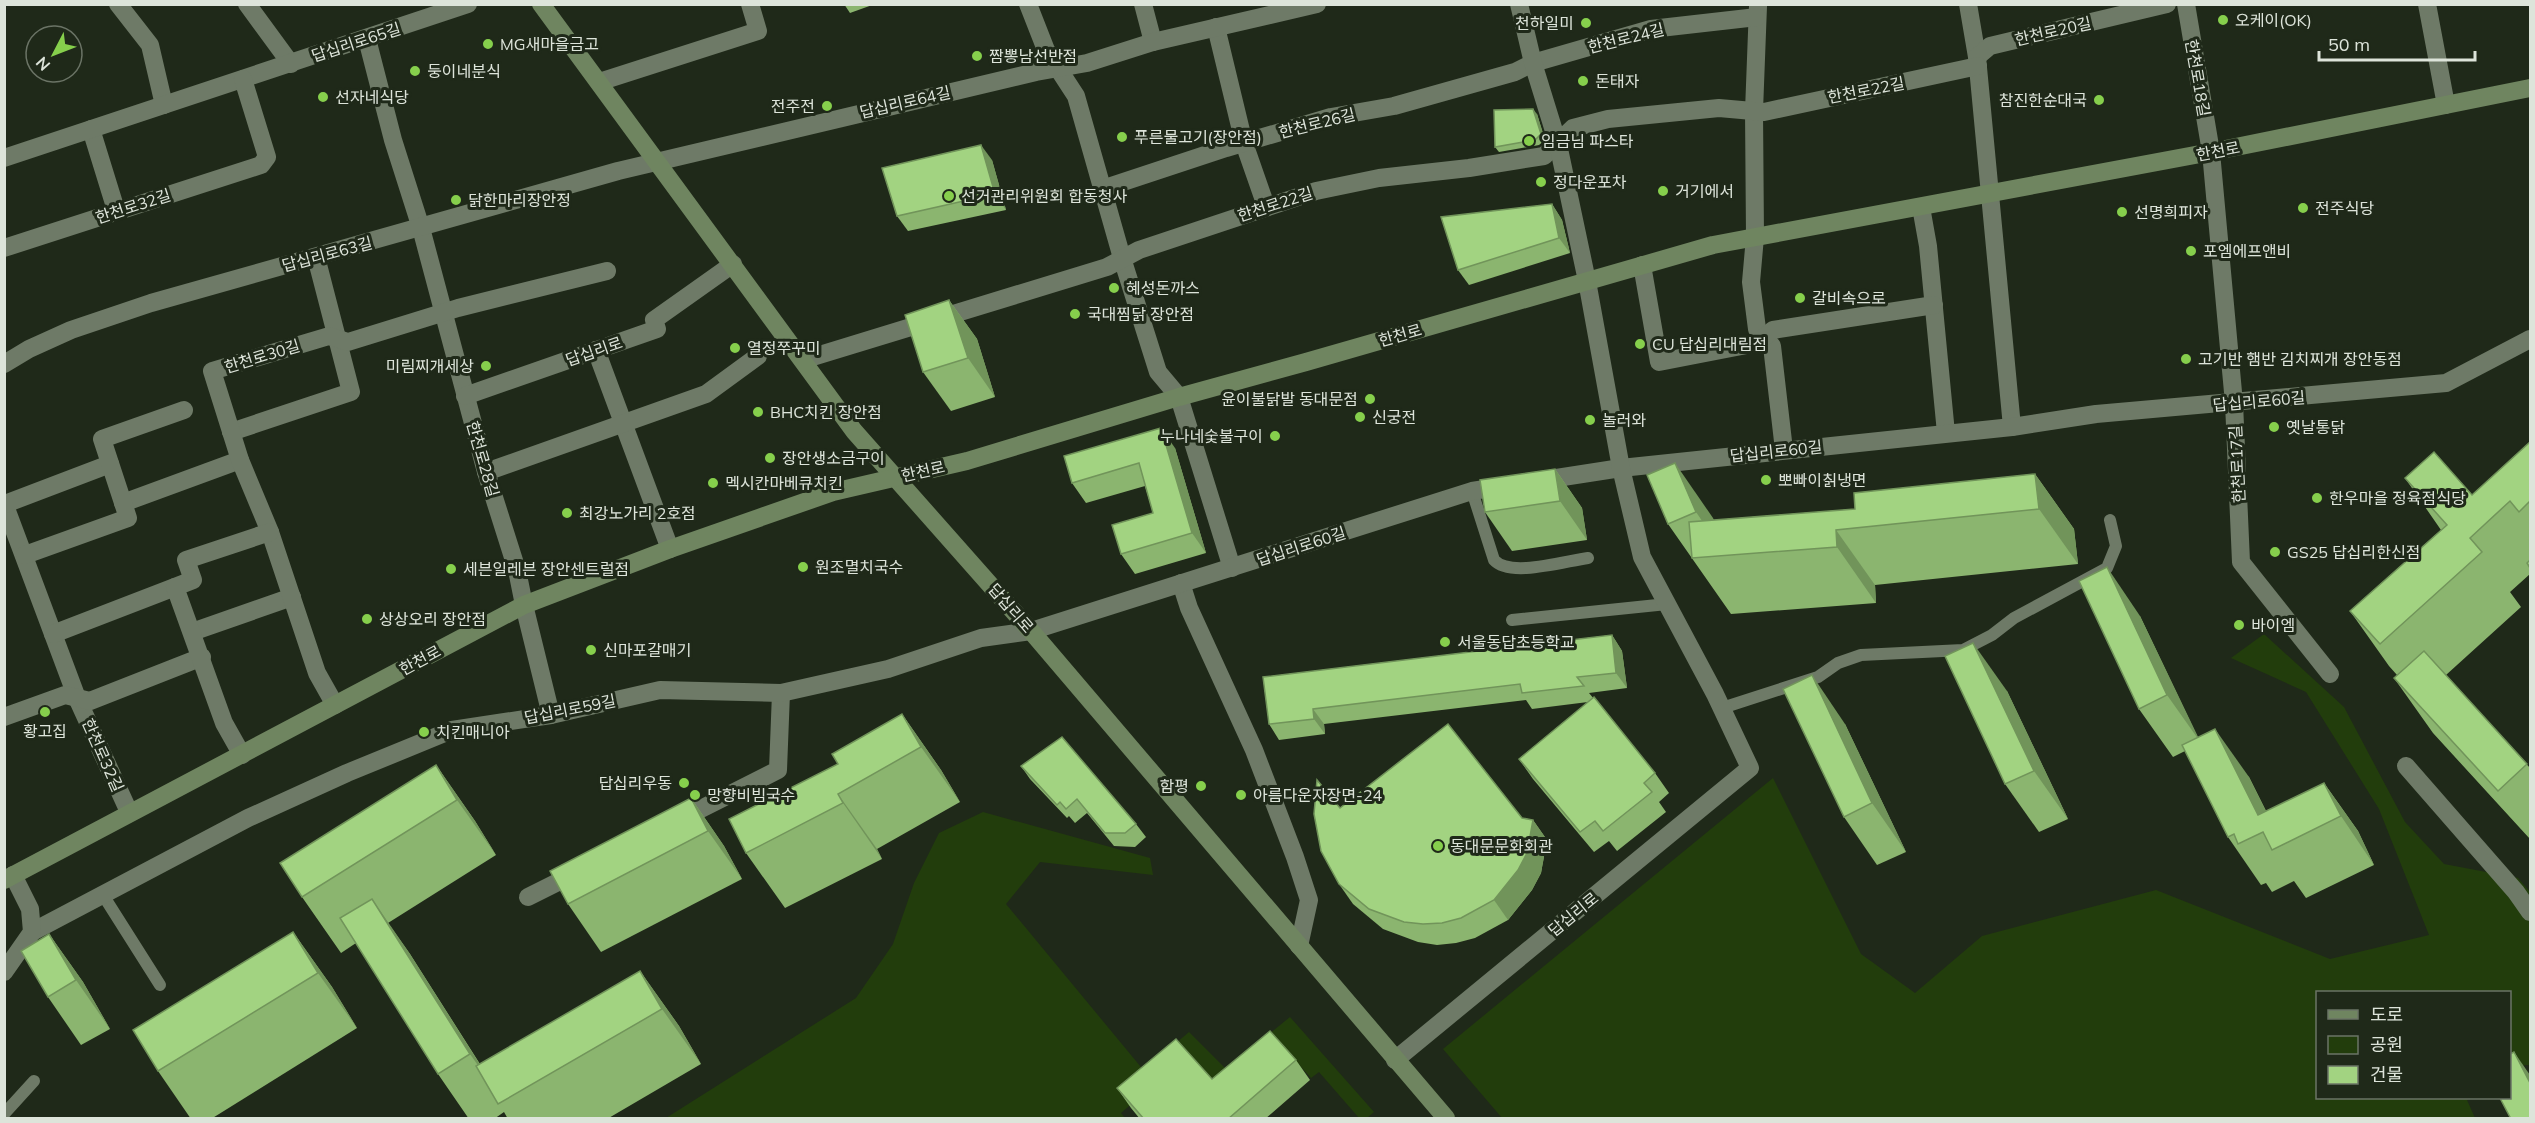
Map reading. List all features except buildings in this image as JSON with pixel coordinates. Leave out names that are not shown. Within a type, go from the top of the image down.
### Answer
[{"type":"main road","name":"답십리로","points":[[541,4],[854,431],[1031,631],[1446,1119]]},
{"type":"main road","name":"한천로","points":[[9,878],[129,812],[242,755],[524,604],[669,549],[833,492],[967,461],[1179,397],[1306,363],[1713,245],[2211,152],[2530,88]]},
{"type":"street","points":[[118,4],[150,45],[164,105]]},
{"type":"street","points":[[247,4],[291,63]]},
{"type":"street","name":"답십리로65길","points":[[4,158],[468,4]]},
{"type":"street","points":[[599,82],[758,31],[750,4]]},
{"type":"street","points":[[1028,4],[1046,50],[1076,96],[1122,258],[1158,372],[1179,397],[1232,568]]},
{"type":"street","points":[[1143,4],[1154,42]]},
{"type":"street","name":"답십리로64길","points":[[656,161],[1036,72],[1060,69],[1154,42],[1317,4]]},
{"type":"street","points":[[1519,4],[1533,63],[1558,144],[1587,281],[1621,468],[1642,558],[1722,708]]},
{"type":"street","points":[[1968,4],[1977,62],[2012,427]]},
{"type":"street","name":"한천로20길","points":[[1977,62],[1990,46],[2167,4]]},
{"type":"street","name":"한천로18길","points":[[2186,4],[2211,152]]},
{"type":"street","points":[[2427,4],[2446,105]]},
{"type":"street","points":[[1757,11],[1754,111],[1755,237],[1751,282],[1757,329],[1772,346],[1784,450]]},
{"type":"street","name":"한천로24길","points":[[1533,63],[1651,29],[1757,11]]},
{"type":"street","points":[[1216,27],[1244,142],[1266,206]]},
{"type":"street","name":"한천로28길","points":[[367,39],[393,140],[421,228],[486,471],[517,570],[552,716]]},
{"type":"street","name":"한천로22길","points":[[803,360],[1107,267],[1139,250],[1316,191],[1380,178],[1469,168],[1544,156],[1573,128],[1608,119],[1719,108],[1764,112],[1977,62]]},
{"type":"street","name":"한천로26길","points":[[1102,189],[1244,142],[1331,117],[1405,103],[1515,72],[1533,63]]},
{"type":"street","name":"한천로32길","points":[[4,248],[261,165],[267,157],[243,79]]},
{"type":"street","points":[[91,129],[116,210]]},
{"type":"street","name":"한천로17길","points":[[2211,152],[2234,403],[2241,562],[2330,674]]},
{"type":"street","name":"답십리로63길","points":[[4,364],[29,349],[71,330],[150,303],[656,161]]},
{"type":"street","points":[[1921,207],[1928,246],[1946,433]]},
{"type":"street","points":[[231,432],[351,392],[316,257]]},
{"type":"street","name":"답십리로","points":[[465,396],[657,329],[654,320],[733,264]]},
{"type":"street","points":[[1642,265],[1659,362],[1757,343],[1773,330],[1934,305]]},
{"type":"street","points":[[443,314],[458,308],[607,271]]},
{"type":"street","name":"한천로30길","points":[[334,705],[317,673],[270,532],[240,460],[212,371],[329,336],[348,342],[443,314]]},
{"type":"street","name":"답십리로60길","points":[[1031,631],[1472,491],[1621,468],[2012,427],[2096,414],[2446,383],[2530,339]]},
{"type":"street","points":[[596,350],[669,549]]},
{"type":"street","points":[[486,471],[706,394],[758,356]]},
{"type":"street","points":[[126,510],[102,439],[184,410]]},
{"type":"street","points":[[25,555],[240,460]]},
{"type":"street","name":"한천로32길","points":[[110,464],[5,503],[77,698],[129,812]]},
{"type":"street","points":[[53,634],[193,580],[186,560],[270,532]]},
{"type":"street","points":[[1181,583],[1189,608],[1254,750],[1309,900],[1299,946]]},
{"type":"street","points":[[175,587],[224,723],[242,755]]},
{"type":"street","points":[[192,632],[292,597]]},
{"type":"street","name":"답십리로59길","points":[[32,932],[248,818],[347,773],[452,730],[552,716],[660,690],[781,693],[888,669],[981,638],[1031,631]]},
{"type":"street","name":"한천로32길","points":[[7,711],[65,695],[90,701],[202,657]]},
{"type":"street","points":[[663,828],[777,770],[781,693]]},
{"type":"street","name":"답십리로","points":[[1395,1060],[1750,768],[1722,708]]},
{"type":"street","points":[[2406,766],[2516,892],[2530,912]]},
{"type":"street","points":[[528,897],[590,865]]},
{"type":"street","points":[[4,972],[32,932],[30,909],[9,878]]},
{"type":"lane","points":[[1472,491],[1494,560],[1499,565],[1515,569],[1587,558]]},
{"type":"lane","points":[[1722,708],[1809,680],[1838,663],[1861,655],[1964,650],[1992,635],[2014,618],[2107,568],[2116,546],[2110,520]]},
{"type":"lane","points":[[1512,620],[1667,604]]},
{"type":"lane","points":[[103,895],[160,986]]},
{"type":"lane","points":[[4,1114],[34,1081]]},
{"type":"green space","points":[[2264,634],[2344,707],[2405,822],[2444,864],[2518,878],[2530,892],[2530,1065],[2511,1066],[2511,991],[2316,991],[2316,1099],[2468,1099],[2475,1118],[1502,1118],[1443,1049],[1773,778],[1861,954],[1915,993],[1982,936],[2156,890],[2330,959],[2429,935],[2379,809],[2306,692],[2231,658]]},
{"type":"green space","points":[[983,812],[1150,858],[1153,875],[1040,862],[1006,904],[1155,1084],[1121,1113],[1125,1118],[666,1118],[856,998],[893,944],[914,883],[939,833]]},
{"type":"green space","points":[[1290,1017],[1374,1112],[1367,1118],[1359,1118],[1319,1072],[1311,1078],[1284,1048],[1225,1095],[1149,1066],[1189,1032],[1226,1069]]},
{"type":"place","name":"오케이(OK)","points":[[2223,20]]},
{"type":"place","name":"천하일미","points":[[1586,23]]},
{"type":"place","name":"MG새마을금고","points":[[488,44]]},
{"type":"place","name":"짬뽕남선반점","points":[[977,56]]},
{"type":"place","name":"둥이네분식","points":[[415,71]]},
{"type":"place","name":"돈태자","points":[[1583,81]]},
{"type":"place","name":"선자네식당","points":[[323,97]]},
{"type":"place","name":"참진한순대국","points":[[2099,100]]},
{"type":"place","name":"전주전","points":[[827,106]]},
{"type":"place","name":"푸른물고기(장안점)","points":[[1122,137]]},
{"type":"place","name":"임금님 파스타","points":[[1529,141]]},
{"type":"place","name":"정다운포차","points":[[1541,182]]},
{"type":"place","name":"거기에서","points":[[1663,191]]},
{"type":"place","name":"선거관리위원회 합동청사","points":[[949,196]]},
{"type":"place","name":"닭한마리장안정","points":[[456,200]]},
{"type":"place","name":"전주식당","points":[[2303,208]]},
{"type":"place","name":"선명희피자","points":[[2122,212]]},
{"type":"place","name":"포엠에프앤비","points":[[2191,251]]},
{"type":"place","name":"혜성돈까스","points":[[1114,288]]},
{"type":"place","name":"갈비속으로","points":[[1800,298]]},
{"type":"place","name":"국대찜닭 장안점","points":[[1075,314]]},
{"type":"place","name":"CU 답십리대림점","points":[[1640,344]]},
{"type":"place","name":"열정쭈꾸미","points":[[735,348]]},
{"type":"place","name":"고기반 햄반 김치찌개 장안동점","points":[[2186,359]]},
{"type":"place","name":"미림찌개세상","points":[[486,366]]},
{"type":"place","name":"윤이불닭발 동대문점","points":[[1370,399]]},
{"type":"place","name":"BHC치킨 장안점","points":[[758,412]]},
{"type":"place","name":"신궁전","points":[[1360,417]]},
{"type":"place","name":"놀러와","points":[[1590,420]]},
{"type":"place","name":"옛날통닭","points":[[2274,427]]},
{"type":"place","name":"누나네숯불구이","points":[[1275,436]]},
{"type":"place","name":"장안생소금구이","points":[[770,458]]},
{"type":"place","name":"뽀빠이칡냉면","points":[[1766,480]]},
{"type":"place","name":"멕시칸마베큐치킨","points":[[713,483]]},
{"type":"place","name":"한우마을 정육점식당","points":[[2317,498]]},
{"type":"place","name":"최강노가리 2호점","points":[[567,513]]},
{"type":"place","name":"GS25 답십리한신점","points":[[2275,552]]},
{"type":"place","name":"원조멸치국수","points":[[803,567]]},
{"type":"place","name":"세븐일레븐 장안센트럴점","points":[[451,569]]},
{"type":"place","name":"상상오리 장안점","points":[[367,619]]},
{"type":"place","name":"바이엠","points":[[2239,625]]},
{"type":"place","name":"서울동답초등학교","points":[[1445,642]]},
{"type":"place","name":"신마포갈매기","points":[[591,650]]},
{"type":"place","name":"황고집","points":[[45,712]]},
{"type":"place","name":"치킨매니아","points":[[424,732]]},
{"type":"place","name":"답십리우동","points":[[684,783]]},
{"type":"place","name":"함평","points":[[1201,786]]},
{"type":"place","name":"망향비빔국수","points":[[695,795]]},
{"type":"place","name":"아름다운자장면-24","points":[[1241,795]]},
{"type":"place","name":"동대문문화회관","points":[[1438,846]]}]
